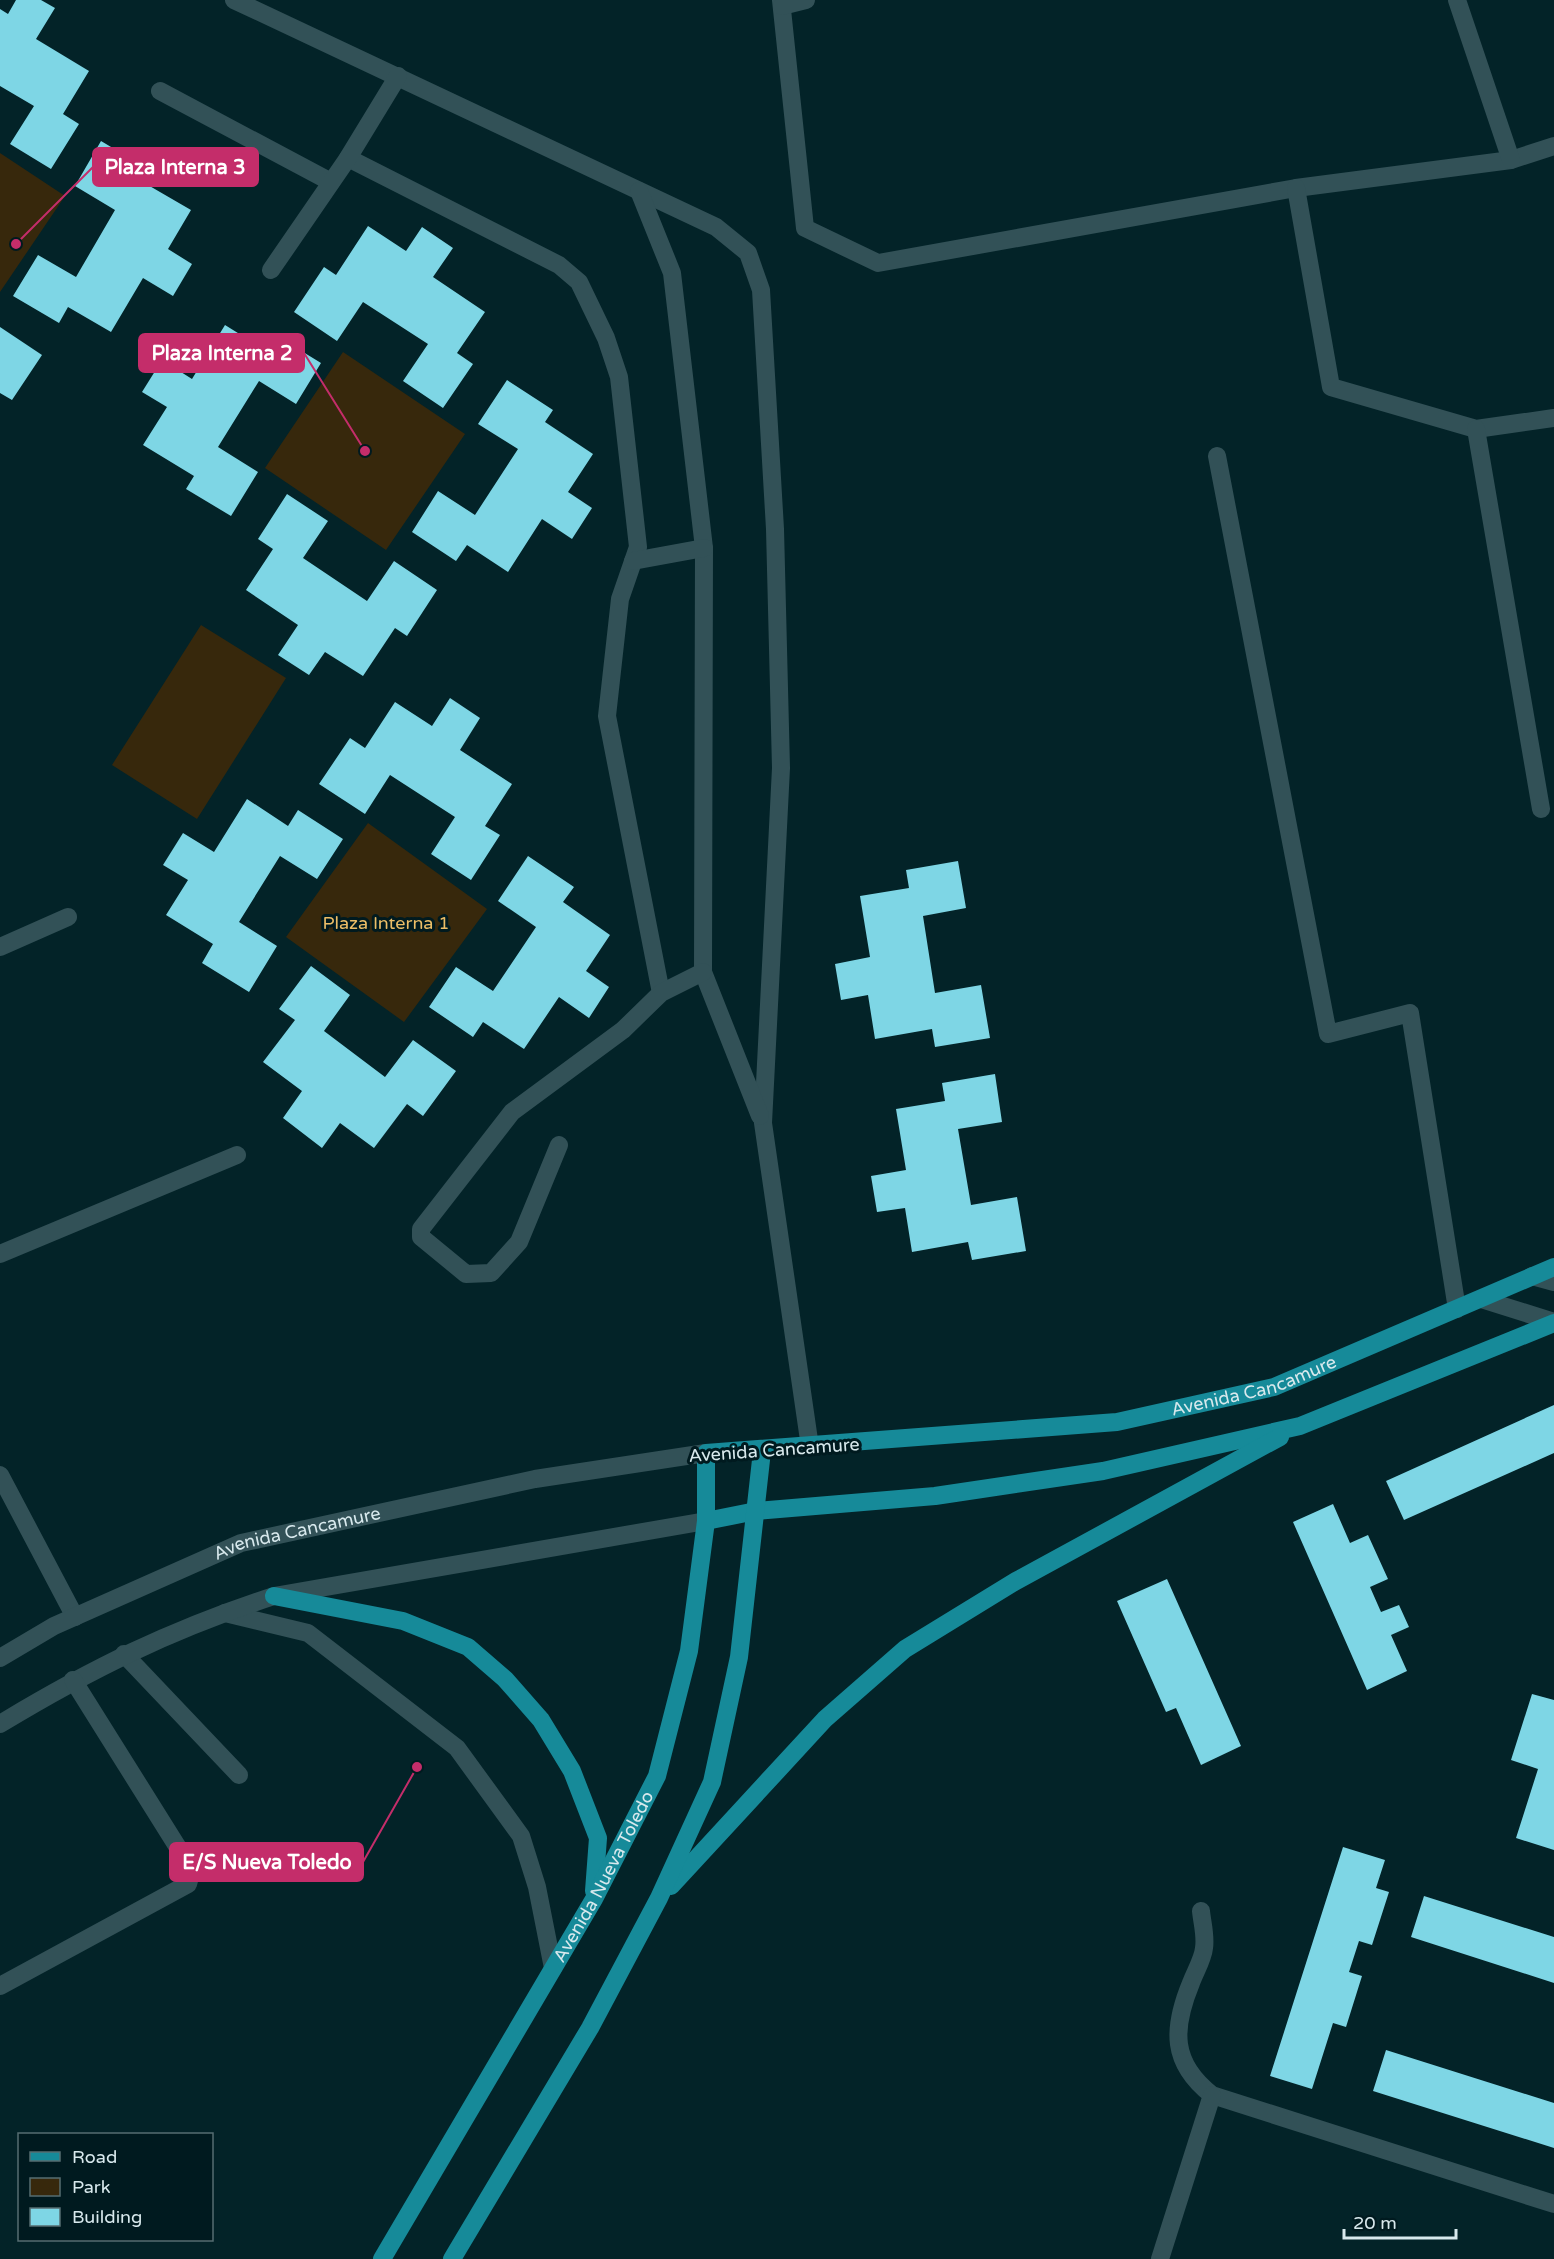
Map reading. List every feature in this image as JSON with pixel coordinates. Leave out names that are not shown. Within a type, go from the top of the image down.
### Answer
[{"type":"main road","name":"Avenida Cancamure","points":[[706,1453],[762,1451],[1117,1422],[1274,1387],[1554,1267]]},
{"type":"main road","points":[[659,1898],[825,1719],[905,1649],[1016,1581],[1300,1426],[1554,1322]]},
{"type":"main road","points":[[706,1521],[756,1511],[935,1496],[1103,1471],[1300,1426]]},
{"type":"main road","points":[[452,2259],[590,2028],[659,1898],[712,1782],[739,1657],[762,1451]]},
{"type":"main road","name":"Avenida Nueva Toledo","points":[[382,2259],[594,1899],[657,1776],[689,1651],[706,1521],[706,1453]]},
{"type":"main road","points":[[274,1596],[403,1621],[468,1647],[505,1678],[541,1720],[572,1771],[598,1838],[594,1899]]},
{"type":"street","points":[[234,0],[716,227],[748,253],[761,290],[775,529],[781,768],[763,1123],[772,1200],[799,1357],[810,1447]]},
{"type":"street","points":[[806,0],[781,3],[805,228],[878,263],[1296,188],[1511,160],[1554,146]]},
{"type":"street","points":[[1456,0],[1511,160]]},
{"type":"street","points":[[271,270],[348,158],[398,76]]},
{"type":"street","points":[[160,91],[331,182]]},
{"type":"street","points":[[348,158],[559,265],[579,282],[606,338],[620,377],[638,547],[620,599],[607,716],[661,993]]},
{"type":"street","points":[[1296,188],[1331,387],[1476,429],[1554,418]]},
{"type":"street","points":[[639,191],[672,273],[704,548],[703,972],[763,1123]]},
{"type":"street","points":[[1476,429],[1540,809]]},
{"type":"street","points":[[1217,456],[1328,1034],[1410,1012],[1457,1309]]},
{"type":"street","points":[[633,561],[704,548]]},
{"type":"street","points":[[0,946],[68,917]]},
{"type":"street","points":[[559,1145],[519,1242],[491,1273],[466,1274],[422,1237],[421,1229],[512,1112],[623,1030],[661,993],[703,972]]},
{"type":"street","points":[[0,1254],[237,1155]]},
{"type":"street","points":[[1532,1276],[1554,1282]]},
{"type":"street","points":[[1481,1299],[1554,1322]]},
{"type":"street","name":"Avenida Cancamure","points":[[0,1658],[75,1617],[240,1543],[535,1479],[706,1453]]},
{"type":"street","points":[[0,1475],[75,1617]]},
{"type":"street","points":[[0,1724],[73,1680],[124,1654],[224,1612],[274,1596],[706,1521]]},
{"type":"street","points":[[224,1612],[308,1633],[457,1748],[521,1836],[537,1887],[553,1968]]},
{"type":"street","points":[[124,1654],[239,1775]]},
{"type":"street","points":[[0,1986],[188,1884],[192,1870],[73,1680]]},
{"type":"street","points":[[1201,1911],[1204,1949],[1179,2010],[1178,2037],[1188,2072],[1194,2081],[1212,2095],[1554,2204]]},
{"type":"street","points":[[1160,2259],[1212,2095]]},
{"type":"green space","points":[[0,153],[65,196],[0,292]]},
{"type":"green space","points":[[343,352],[465,434],[386,550],[265,468]]},
{"type":"green space","points":[[201,625],[286,678],[197,819],[112,765]]},
{"type":"green space","name":"Plaza Interna 1","points":[[368,823],[487,909],[404,1022],[286,937]]},
{"type":"building","points":[[16,0],[41,0],[55,8],[36,39],[89,71],[63,114],[79,124],[51,169],[10,144],[34,106],[0,86],[0,9],[8,14]]},
{"type":"building","points":[[101,141],[148,169],[141,181],[191,210],[168,249],[192,264],[173,296],[143,278],[111,332],[68,307],[59,323],[13,296],[38,255],[76,277],[115,210],[75,186]]},
{"type":"building","points":[[368,226],[406,251],[422,227],[453,248],[433,277],[485,312],[457,353],[473,364],[443,408],[403,381],[428,344],[363,302],[337,341],[294,312],[324,267],[336,275]]},
{"type":"building","points":[[225,325],[267,351],[277,336],[321,363],[296,404],[259,381],[218,447],[258,472],[231,516],[186,489],[194,476],[143,445],[167,407],[142,392],[162,360],[192,379]]},
{"type":"building","points":[[0,327],[42,355],[12,400],[0,393]]},
{"type":"building","points":[[507,380],[553,410],[545,422],[593,454],[568,492],[592,508],[572,539],[542,519],[508,572],[467,545],[456,561],[412,532],[438,491],[475,515],[518,449],[478,424]]},
{"type":"building","points":[[287,494],[328,521],[303,558],[367,601],[394,561],[437,590],[407,636],[395,628],[363,676],[325,652],[309,675],[278,655],[298,625],[246,590],[273,549],[258,539]]},
{"type":"building","points":[[450,698],[480,718],[460,750],[512,784],[485,826],[500,835],[471,880],[431,854],[455,817],[390,775],[365,814],[319,784],[350,738],[365,748],[395,702],[432,726]]},
{"type":"building","points":[[247,799],[288,826],[298,810],[343,839],[317,879],[280,856],[239,922],[277,946],[249,992],[202,963],[213,944],[166,915],[188,880],[163,865],[183,833],[214,852]]},
{"type":"building","points":[[528,856],[574,887],[563,902],[610,935],[586,971],[609,987],[589,1018],[559,997],[524,1049],[483,1022],[473,1037],[429,1007],[456,967],[493,991],[536,927],[498,901]]},
{"type":"building","points":[[958,861],[966,908],[923,916],[935,993],[981,985],[990,1038],[935,1047],[932,1029],[875,1039],[868,995],[841,1000],[835,964],[870,957],[860,896],[909,888],[906,870]]},
{"type":"building","points":[[311,966],[350,995],[324,1031],[385,1077],[413,1040],[456,1071],[423,1116],[407,1104],[374,1148],[340,1123],[322,1148],[283,1118],[302,1091],[263,1062],[295,1020],[279,1009]]},
{"type":"building","points":[[995,1074],[1002,1122],[958,1129],[971,1205],[1017,1197],[1026,1251],[972,1260],[968,1242],[912,1252],[905,1208],[877,1212],[871,1176],[906,1170],[896,1109],[945,1101],[942,1083]]},
{"type":"building","points":[[1554,1405],[1554,1453],[1404,1520],[1386,1481]]},
{"type":"building","points":[[1333,1504],[1350,1543],[1368,1535],[1388,1579],[1370,1587],[1381,1612],[1399,1605],[1409,1627],[1391,1635],[1407,1671],[1367,1690],[1293,1522]]},
{"type":"building","points":[[1167,1579],[1241,1746],[1201,1765],[1176,1708],[1166,1712],[1117,1601]]},
{"type":"building","points":[[1532,1694],[1554,1700],[1554,1850],[1516,1838],[1538,1769],[1511,1760]]},
{"type":"building","points":[[1343,1847],[1385,1860],[1376,1888],[1389,1892],[1372,1945],[1359,1941],[1349,1972],[1362,1976],[1346,2027],[1333,2023],[1312,2089],[1270,2076]]},
{"type":"building","points":[[1424,1896],[1554,1937],[1554,1983],[1411,1937]]},
{"type":"building","points":[[1386,2050],[1554,2103],[1554,2148],[1373,2091]]},
{"type":"place","name":"Plaza Interna 3","points":[[16,244]]},
{"type":"place","name":"Plaza Interna 2","points":[[365,451]]},
{"type":"place","name":"E/S Nueva Toledo","points":[[417,1767]]}]
